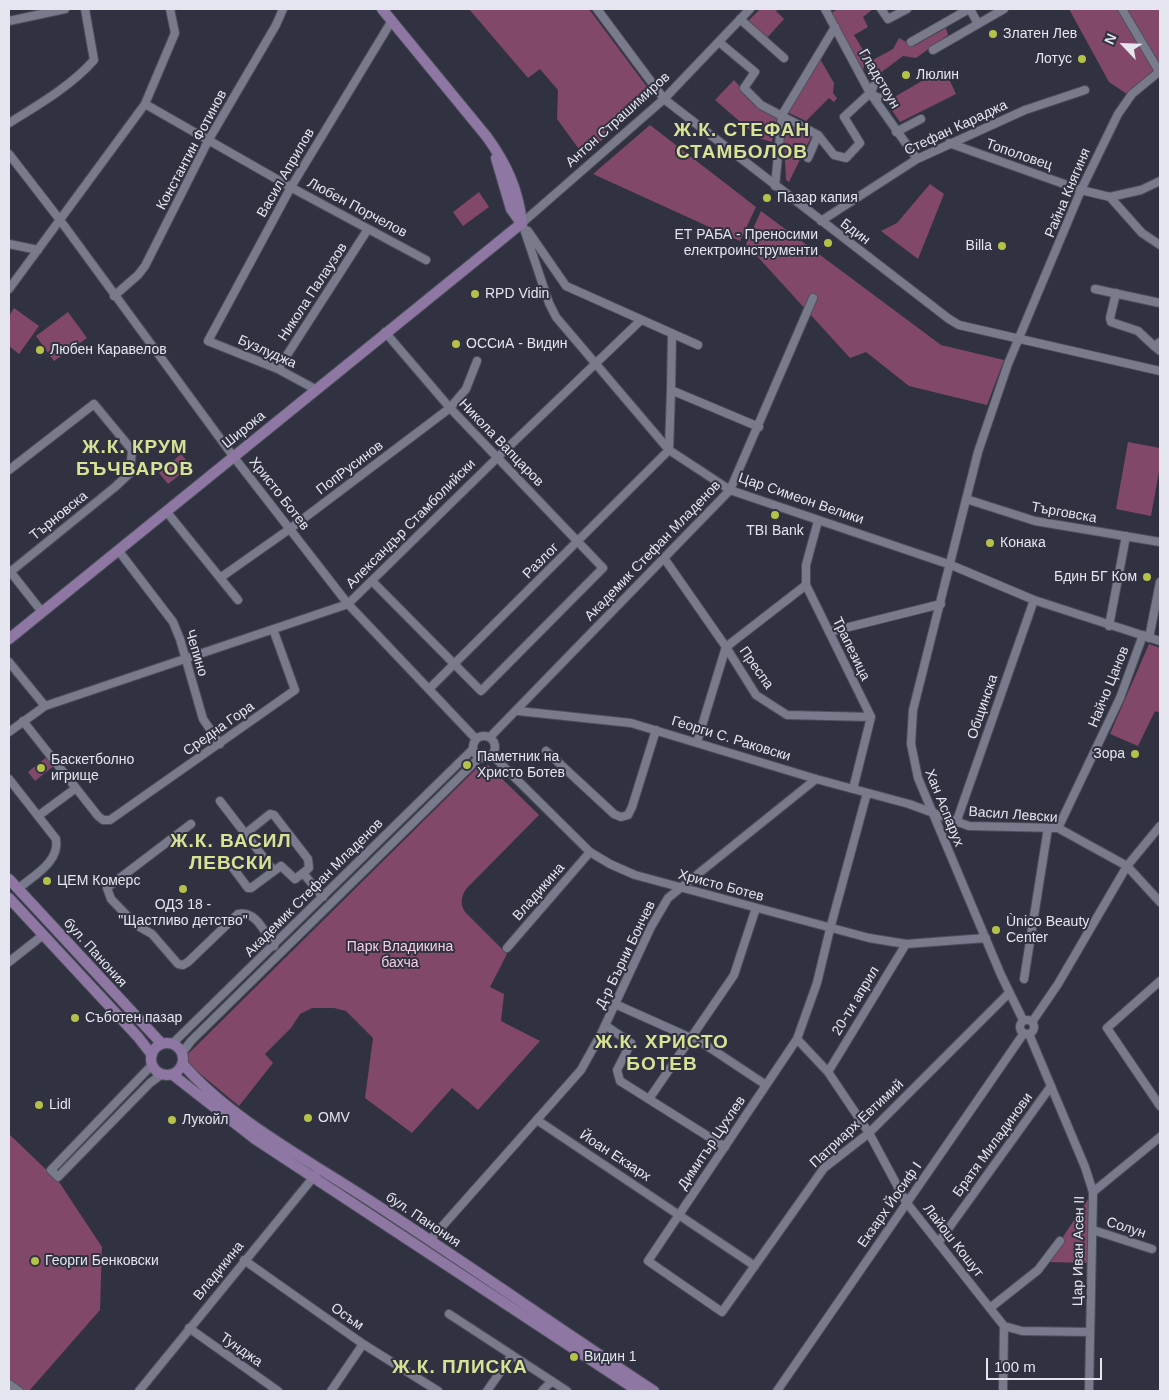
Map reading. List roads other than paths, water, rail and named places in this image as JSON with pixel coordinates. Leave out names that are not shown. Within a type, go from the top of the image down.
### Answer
[{"type":"main road","name":"Цар Симеон Велики","points":[[382,9],[488,137],[512,178],[519,200],[522,223]]},
{"type":"main road","name":"Антон Страшимиров","points":[[496,242],[522,223]]},
{"type":"main road","name":"Широка","points":[[9,639],[496,242]]},
{"type":"main road","name":"бул. Панония","points":[[9,879],[167,1044],[182,1053]]},
{"type":"main road","name":"бул. Панония","points":[[9,898],[138,1037],[162,1074]]},
{"type":"main road","points":[[152,1060],[156,1048],[167,1044]]},
{"type":"main road","points":[[162,1074],[173,1075],[183,1064],[182,1053]]},
{"type":"main road","name":"бул. Панония","points":[[183,1064],[192,1075],[248,1121],[430,1240],[654,1391]]},
{"type":"main road","name":"бул. Панония","points":[[173,1075],[235,1125],[638,1391]]},
{"type":"street","points":[[9,21],[65,9]]},
{"type":"street","points":[[9,123],[37,106],[94,60],[85,9]]},
{"type":"street","points":[[9,289],[145,104],[175,33],[170,9]]},
{"type":"street","name":"Константин Фотинов","points":[[114,296],[138,275],[144,266],[208,140],[276,25],[283,9]]},
{"type":"street","name":"Бдин","points":[[597,9],[664,99],[948,319],[959,325],[1160,371]]},
{"type":"street","name":"Антон Страшимиров","points":[[522,223],[664,99],[750,9]]},
{"type":"street","name":"Гладстоун","points":[[825,9],[870,93],[917,159]]},
{"type":"street","points":[[881,9],[888,19],[908,9]]},
{"type":"street","points":[[911,42],[969,9],[978,24]]},
{"type":"street","points":[[933,50],[1004,9]]},
{"type":"street","points":[[1122,9],[1160,72]]},
{"type":"street","points":[[740,19],[784,58]]},
{"type":"street","name":"Васил Априлов","points":[[208,341],[292,188],[391,22]]},
{"type":"street","points":[[775,186],[782,115],[835,27]]},
{"type":"street","points":[[720,42],[755,72],[744,88],[761,105],[818,135],[834,155],[846,158],[860,143],[844,116],[870,93],[878,78]]},
{"type":"street","name":"Райна Княгиня","points":[[966,499],[988,418],[1080,190],[1127,100],[1160,72]]},
{"type":"street","name":"Стефан Караджа","points":[[821,221],[917,159],[949,143],[1025,110],[1085,90]]},
{"type":"street","points":[[870,93],[878,98],[889,95]]},
{"type":"street","name":"Любен Порчелов","points":[[145,104],[292,188],[426,260]]},
{"type":"street","points":[[896,132],[921,119]]},
{"type":"street","points":[[808,158],[818,135]]},
{"type":"street","name":"Тополовец","points":[[949,143],[1080,190],[1110,198]]},
{"type":"street","name":"Христо Ботев","points":[[9,154],[60,220],[233,456],[291,528],[348,604],[476,739]]},
{"type":"street","points":[[1160,181],[1141,190],[1110,198],[1137,228],[1160,245]]},
{"type":"street","points":[[522,223],[566,286],[698,345]]},
{"type":"street","name":"Цар Симеон Велики","points":[[522,223],[549,304],[567,331],[669,450],[730,490],[951,564],[1034,600],[1109,626],[1160,641]]},
{"type":"street","name":"Никола Палаузов","points":[[278,369],[368,229]]},
{"type":"street","points":[[9,244],[38,250]]},
{"type":"street","points":[[1095,289],[1160,303]]},
{"type":"street","points":[[1116,293],[1110,318],[1111,322],[1138,331],[1158,346]]},
{"type":"street","name":"Академик Стефан Младенов","points":[[490,738],[730,490],[814,298]]},
{"type":"street","name":"Александър Стамболийски","points":[[9,732],[46,706],[186,657],[348,604],[595,362],[641,320]]},
{"type":"street","name":"Никола Вапцаров","points":[[385,332],[450,408],[604,568],[482,691],[455,664]]},
{"type":"street","points":[[669,450],[672,334]]},
{"type":"street","name":"Бузлуджа","points":[[208,341],[278,369],[315,389]]},
{"type":"street","name":"ПопРусинов","points":[[220,578],[291,528],[450,408],[466,389],[477,361]]},
{"type":"street","points":[[671,390],[759,427]]},
{"type":"street","name":"Търновска","points":[[9,470],[94,404],[132,450],[130,473],[9,571]]},
{"type":"street","name":"Разлог","points":[[429,689],[669,450]]},
{"type":"street","name":"Търговска","points":[[966,499],[1035,521],[1160,542]]},
{"type":"street","name":"Хан Аспарух","points":[[966,499],[911,726],[913,761],[931,812],[1009,993],[1023,1020]]},
{"type":"street","points":[[166,511],[238,600]]},
{"type":"street","name":"Трапезица","points":[[818,521],[806,565],[806,585],[871,716]]},
{"type":"street","points":[[1109,626],[1126,536]]},
{"type":"street","name":"Чепино","points":[[118,550],[173,622],[186,657],[203,719],[220,744]]},
{"type":"street","name":"Преспа","points":[[664,558],[726,647],[756,695],[787,715],[871,716]]},
{"type":"street","points":[[9,571],[42,612]]},
{"type":"street","points":[[372,581],[455,664]]},
{"type":"street","name":"Найчо Цанов","points":[[1058,828],[1120,698],[1146,637],[1160,582]]},
{"type":"street","points":[[697,742],[726,647],[806,585]]},
{"type":"street","name":"Общинска","points":[[956,823],[1034,600]]},
{"type":"street","points":[[829,632],[941,604]]},
{"type":"street","name":"Средна Гора","points":[[76,788],[103,820],[110,820],[295,690],[273,629]]},
{"type":"street","points":[[9,662],[46,706]]},
{"type":"street","name":"Георги С. Раковски","points":[[518,711],[625,722],[931,812]]},
{"type":"street","points":[[853,789],[871,716]]},
{"type":"street","points":[[23,721],[76,788],[38,816]]},
{"type":"street","points":[[546,751],[614,814],[628,815],[656,730]]},
{"type":"street","points":[[484,736],[490,738],[495,744],[492,755],[486,758],[480,757],[473,749],[476,739],[484,736]]},
{"type":"street","name":"Академик Стефан Младенов","points":[[167,1044],[274,946],[473,749]]},
{"type":"street","name":"Христо Ботев","points":[[492,755],[590,852],[610,864],[635,874],[830,929],[906,944],[986,938]]},
{"type":"street","name":"Академик Стефан Младенов","points":[[182,1053],[191,1041],[480,757]]},
{"type":"street","points":[[9,779],[56,839],[58,849],[52,860],[18,889]]},
{"type":"street","name":"Д-р Бърни Бончев","points":[[430,1240],[581,1070],[605,1025],[651,927],[668,898],[816,779]]},
{"type":"street","points":[[830,929],[867,793]]},
{"type":"street","points":[[220,801],[274,871]]},
{"type":"street","name":"Васил Левски","points":[[931,812],[956,823],[980,827],[1058,828],[1127,866],[1160,902]]},
{"type":"street","points":[[230,864],[248,888],[251,888],[281,866],[295,879],[309,868],[308,860],[274,815],[266,816],[245,834]]},
{"type":"street","points":[[191,824],[107,888],[111,899],[136,925],[152,934],[178,964],[183,965],[188,962],[238,914],[246,912],[252,915],[274,946]]},
{"type":"street","points":[[1032,1022],[1058,984],[1127,866],[1160,826]]},
{"type":"street","points":[[1024,979],[1048,828]]},
{"type":"street","name":"Владикина","points":[[507,948],[590,852]]},
{"type":"street","points":[[303,873],[323,897]]},
{"type":"street","points":[[649,1099],[734,975],[756,908]]},
{"type":"street","name":"Димитър Цухлев","points":[[722,1312],[648,1261],[797,1039],[818,983],[830,929]]},
{"type":"street","points":[[9,962],[43,935]]},
{"type":"street","name":"20-ти април","points":[[828,1072],[906,944]]},
{"type":"street","points":[[1160,982],[1107,1028],[1160,1106]]},
{"type":"street","name":"Патриарх Евтимий","points":[[722,1312],[824,1168],[869,1133],[1009,993]]},
{"type":"street","points":[[615,1004],[692,1037],[766,1085]]},
{"type":"street","points":[[1028,1019],[1032,1022],[1034,1029],[1027,1033],[1020,1026],[1023,1020],[1028,1019]]},
{"type":"street","points":[[605,1025],[632,1043],[617,1070],[620,1081],[725,1147]]},
{"type":"street","name":"Цар Иван Асен II","points":[[1027,1033],[1085,1167],[1093,1192],[1089,1391]]},
{"type":"street","name":"Екзарх Йосиф I","points":[[777,1391],[906,1202],[1027,1033]]},
{"type":"street","name":"Лайош Кошут","points":[[797,1039],[828,1072],[869,1133],[906,1202],[1008,1328]]},
{"type":"street","points":[[152,1060],[51,1170],[58,1177],[150,1083],[162,1074]]},
{"type":"street","name":"Братя Миладинови","points":[[938,1243],[1051,1086]]},
{"type":"street","name":"Йоан Екзарх","points":[[537,1120],[755,1266]]},
{"type":"street","points":[[1093,1192],[1160,1137]]},
{"type":"street","name":"Владикина","points":[[139,1391],[312,1177],[322,1169]]},
{"type":"street","name":"Солун","points":[[1093,1230],[1152,1249]]},
{"type":"street","points":[[990,1308],[1038,1270],[1060,1242]]},
{"type":"street","name":"Осъм","points":[[244,1260],[363,1344],[438,1391]]},
{"type":"street","points":[[449,1314],[567,1391]]},
{"type":"street","name":"Тунджа","points":[[189,1328],[278,1391]]},
{"type":"street","points":[[1003,1391],[1008,1328],[1090,1332]]},
{"type":"street","points":[[331,1391],[363,1344]]},
{"type":"street","points":[[487,1391],[512,1355]]},
{"type":"street","points":[[542,1391],[552,1381]]},
{"type":"street","points":[[9,1384],[19,1391]]},
{"type":"place","name":"Златен Лев","points":[[993,34]]},
{"type":"place","name":"Лотус","points":[[1082,59]]},
{"type":"place","name":"Люлин","points":[[906,75]]},
{"type":"place","name":"Пазар капия","points":[[767,198]]},
{"type":"place","name":"ЕТ РАБА - Преносими електроинструменти","points":[[828,243]]},
{"type":"place","name":"Billa","points":[[1002,246]]},
{"type":"place","name":"RPD Vidin","points":[[475,294]]},
{"type":"place","name":"ОССиА - Видин","points":[[456,344]]},
{"type":"place","name":"Любен Каравелов","points":[[40,350]]},
{"type":"place","name":"TBI Bank","points":[[775,515]]},
{"type":"place","name":"Конака","points":[[990,543]]},
{"type":"place","name":"Бдин БГ Ком","points":[[1147,577]]},
{"type":"place","name":"Зора","points":[[1135,754]]},
{"type":"place","name":"Паметник на Христо Ботев","points":[[467,765]]},
{"type":"place","name":"Баскетболно игрище","points":[[41,768]]},
{"type":"place","name":"ЦЕМ Комерс","points":[[47,881]]},
{"type":"place","name":"ОДЗ 18 - \"Щастливо детство\"","points":[[183,889]]},
{"type":"place","name":"Ùnico Beauty Center","points":[[996,930]]},
{"type":"place","name":"Съботен пазар","points":[[75,1018]]},
{"type":"place","name":"Lidl","points":[[39,1105]]},
{"type":"place","name":"OMV","points":[[308,1118]]},
{"type":"place","name":"Лукойл","points":[[172,1120]]},
{"type":"place","name":"Георги Бенковски","points":[[35,1261]]},
{"type":"place","name":"Видин 1","points":[[574,1357]]},
{"type":"district","name":"Ж.К. СТЕФАН СТАМБОЛОВ","points":[[742,142]]},
{"type":"district","name":"Ж.К. КРУМ БЪЧВАРОВ","points":[[135,459]]},
{"type":"district","name":"Ж.К. ВАСИЛ ЛЕВСКИ","points":[[231,853]]},
{"type":"district","name":"Ж.К. ХРИСТО БОТЕВ","points":[[662,1054]]},
{"type":"district","name":"Ж.К. ПЛИСКА","points":[[460,1368]]},
{"type":"park label","name":"Парк Владикина бахча","points":[[400,956]]}]
